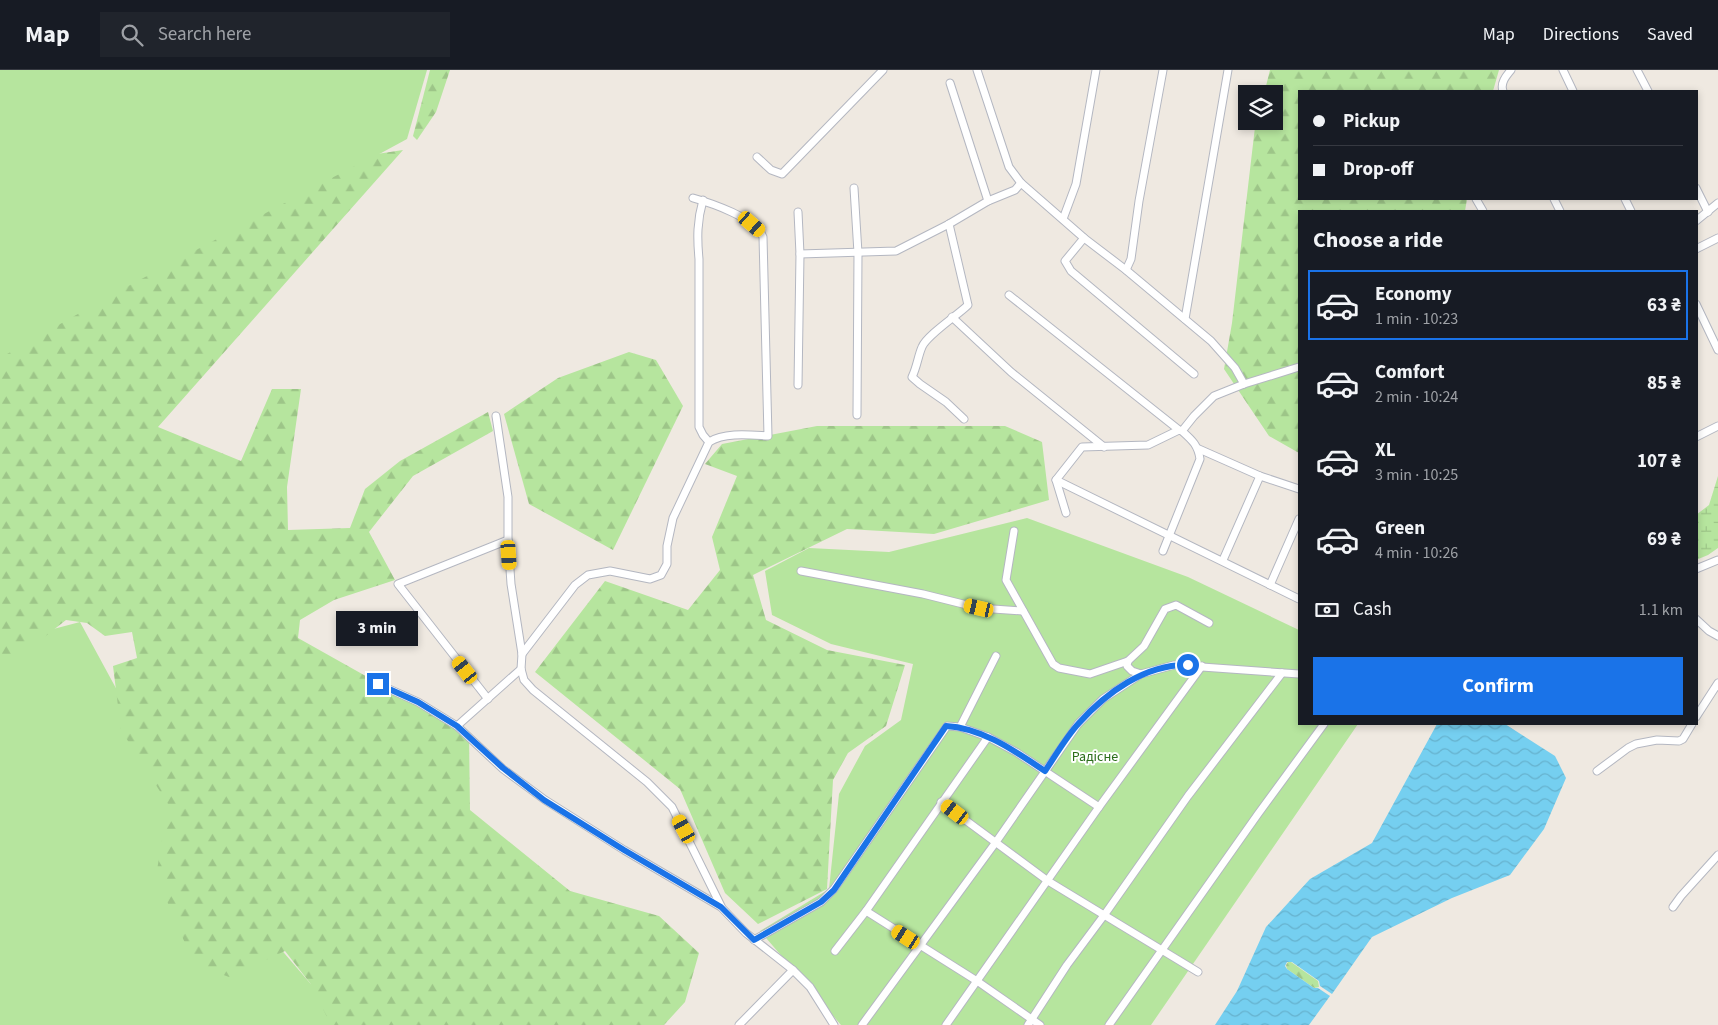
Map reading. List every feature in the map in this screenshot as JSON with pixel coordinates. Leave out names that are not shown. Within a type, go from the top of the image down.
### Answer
[{"type":"street","points":[[756,157],[771,170],[782,174],[883,70]]},
{"type":"street","points":[[977,70],[1009,167],[1021,183],[1084,238],[1185,319],[1217,348],[1235,368],[1244,384]]},
{"type":"street","points":[[1063,219],[1076,184],[1096,70]]},
{"type":"street","points":[[1126,270],[1130,259],[1163,70]]},
{"type":"street","points":[[1185,319],[1228,70]]},
{"type":"street","points":[[1502,90],[1501,88],[1504,79],[1511,70]]},
{"type":"street","points":[[1563,70],[1573,90]]},
{"type":"street","points":[[1637,70],[1647,90]]},
{"type":"street","points":[[950,83],[988,201]]},
{"type":"street","points":[[800,254],[896,251],[949,224],[988,201],[1015,190],[1021,183]]},
{"type":"street","points":[[854,188],[858,253],[857,415]]},
{"type":"street","points":[[1698,192],[1708,212]]},
{"type":"street","points":[[522,654],[575,585],[588,575],[610,571],[650,579],[661,575],[667,564],[667,546],[673,518],[709,442],[714,438],[730,436],[768,436],[763,237],[761,231],[752,224],[703,200],[693,198]]},
{"type":"street","points":[[703,200],[696,236],[699,260],[699,427],[709,442]]},
{"type":"street","points":[[1698,220],[1718,203]]},
{"type":"street","points":[[798,212],[800,254],[798,385]]},
{"type":"street","points":[[949,224],[968,305],[922,345],[912,376],[946,402],[964,419]]},
{"type":"street","points":[[1084,238],[1065,261],[1072,271],[1194,374]]},
{"type":"street","points":[[1698,248],[1718,238]]},
{"type":"street","points":[[1009,295],[1181,431],[1199,449],[1200,459],[1163,551]]},
{"type":"street","points":[[1698,308],[1718,350]]},
{"type":"street","points":[[952,317],[1011,372],[1105,447]]},
{"type":"street","points":[[1056,480],[1082,446],[1148,445],[1181,431],[1214,396],[1244,384],[1298,367]]},
{"type":"street","points":[[496,416],[508,497],[511,584],[522,654],[521,669],[524,680],[533,690],[648,782],[672,807],[721,907]]},
{"type":"street","points":[[1698,436],[1718,426]]},
{"type":"street","points":[[1199,449],[1260,476],[1298,489]]},
{"type":"street","points":[[1223,560],[1260,476]]},
{"type":"street","points":[[1056,480],[1066,513]]},
{"type":"street","points":[[1056,480],[1298,598]]},
{"type":"street","points":[[1270,585],[1298,521]]},
{"type":"street","points":[[1014,531],[1006,580],[1053,664],[1059,668],[1090,674],[1128,661],[1144,646],[1165,609],[1176,605],[1209,623]]},
{"type":"street","points":[[488,699],[398,584],[508,540]]},
{"type":"street","points":[[1698,568],[1718,560]]},
{"type":"street","points":[[801,571],[923,594],[979,608],[1023,611]]},
{"type":"street","points":[[1698,621],[1708,631],[1718,636]]},
{"type":"street","points":[[960,727],[996,656]]},
{"type":"street","points":[[1128,661],[1127,666],[1132,671],[1141,674]]},
{"type":"street","points":[[862,1025],[996,842],[1078,724],[1103,700],[1141,674],[1174,665],[1298,674]]},
{"type":"street","points":[[946,1025],[1099,807],[1202,666]]},
{"type":"street","points":[[457,726],[521,669]]},
{"type":"street","points":[[1030,1022],[1067,965],[1188,796],[1282,673]]},
{"type":"street","points":[[1698,714],[1718,683]]},
{"type":"street","points":[[378,684],[418,702],[457,726],[503,768],[544,800],[721,907],[754,940],[793,970],[810,987],[834,1025]]},
{"type":"street","points":[[1109,1025],[1323,725]]},
{"type":"street","points":[[1597,771],[1636,744],[1657,740],[1679,741],[1691,725]]},
{"type":"street","points":[[754,940],[821,902],[834,890],[946,726],[960,727],[988,737],[1016,752],[1099,807]]},
{"type":"street","points":[[835,951],[866,911],[988,737]]},
{"type":"street","points":[[941,802],[1048,881],[1198,972]]},
{"type":"street","points":[[1673,907],[1718,855]]},
{"type":"street","points":[[866,911],[977,981],[1030,1022],[1040,1025]]},
{"type":"street","points":[[740,1025],[793,970]]},
{"type":"green space","points":[[0,70],[427,70],[407,139],[0,360]]},
{"type":"green space","points":[[430,70],[450,70],[436,112],[417,140],[413,136]]},
{"type":"green space","points":[[1270,70],[1499,70],[1493,90],[1298,90],[1298,200],[1467,200],[1465,210],[1298,210],[1298,452],[1269,436],[1224,369],[1232,323],[1255,130],[1283,130],[1283,85],[1266,85]]},
{"type":"green space","points":[[403,150],[158,427],[241,461],[272,389],[301,389],[287,487],[288,530],[350,528],[365,489],[400,461],[488,412],[493,431],[413,476],[369,532],[395,580],[334,600],[300,620],[298,638],[469,734],[470,810],[570,891],[659,916],[699,953],[685,1002],[664,1025],[331,1025],[310,983],[285,951],[229,977],[194,964],[156,876],[168,804],[121,730],[113,666],[137,658],[132,632],[105,636],[87,623],[66,620],[0,672],[0,358],[115,293],[377,154]]},
{"type":"green space","points":[[629,352],[656,360],[683,406],[613,550],[529,504],[504,414],[558,378]]},
{"type":"green space","points":[[817,426],[1005,426],[1042,442],[1049,500],[934,534],[847,529],[753,575],[766,620],[827,650],[905,665],[886,726],[848,753],[833,780],[827,889],[758,924],[725,893],[680,789],[535,672],[605,581],[688,610],[720,570],[712,537],[737,476],[705,464],[722,444]]},
{"type":"green space","points":[[1718,476],[1718,548],[1698,559],[1698,513],[1709,505]]},
{"type":"green space","name":"Радісне","points":[[1027,518],[1188,577],[1298,630],[1298,725],[1357,725],[1151,1025],[841,1025],[760,931],[829,889],[839,794],[865,746],[901,720],[913,664],[831,644],[772,615],[765,571],[809,548],[889,552]]},
{"type":"green space","points":[[80,622],[218,876],[346,1025],[0,1025],[0,643]]},
{"type":"green space","points":[[1288,962],[1291,962],[1318,981],[1319,987],[1314,988],[1287,969],[1286,965]]},
{"type":"water","points":[[1436,725],[1507,725],[1555,756],[1566,778],[1544,829],[1510,875],[1452,898],[1372,937],[1332,994],[1320,986],[1319,981],[1292,962],[1287,962],[1285,966],[1287,969],[1314,988],[1318,988],[1330,996],[1309,1025],[1215,1025],[1237,991],[1266,927],[1310,879],[1372,843]]},
{"type":"route","points":[[378,684],[418,702],[457,726],[503,768],[544,800],[721,907],[754,940],[821,902],[834,890],[946,726],[960,727],[988,737],[1045,771],[1078,724],[1103,700],[1141,674],[1174,665],[1188,665]]}]
